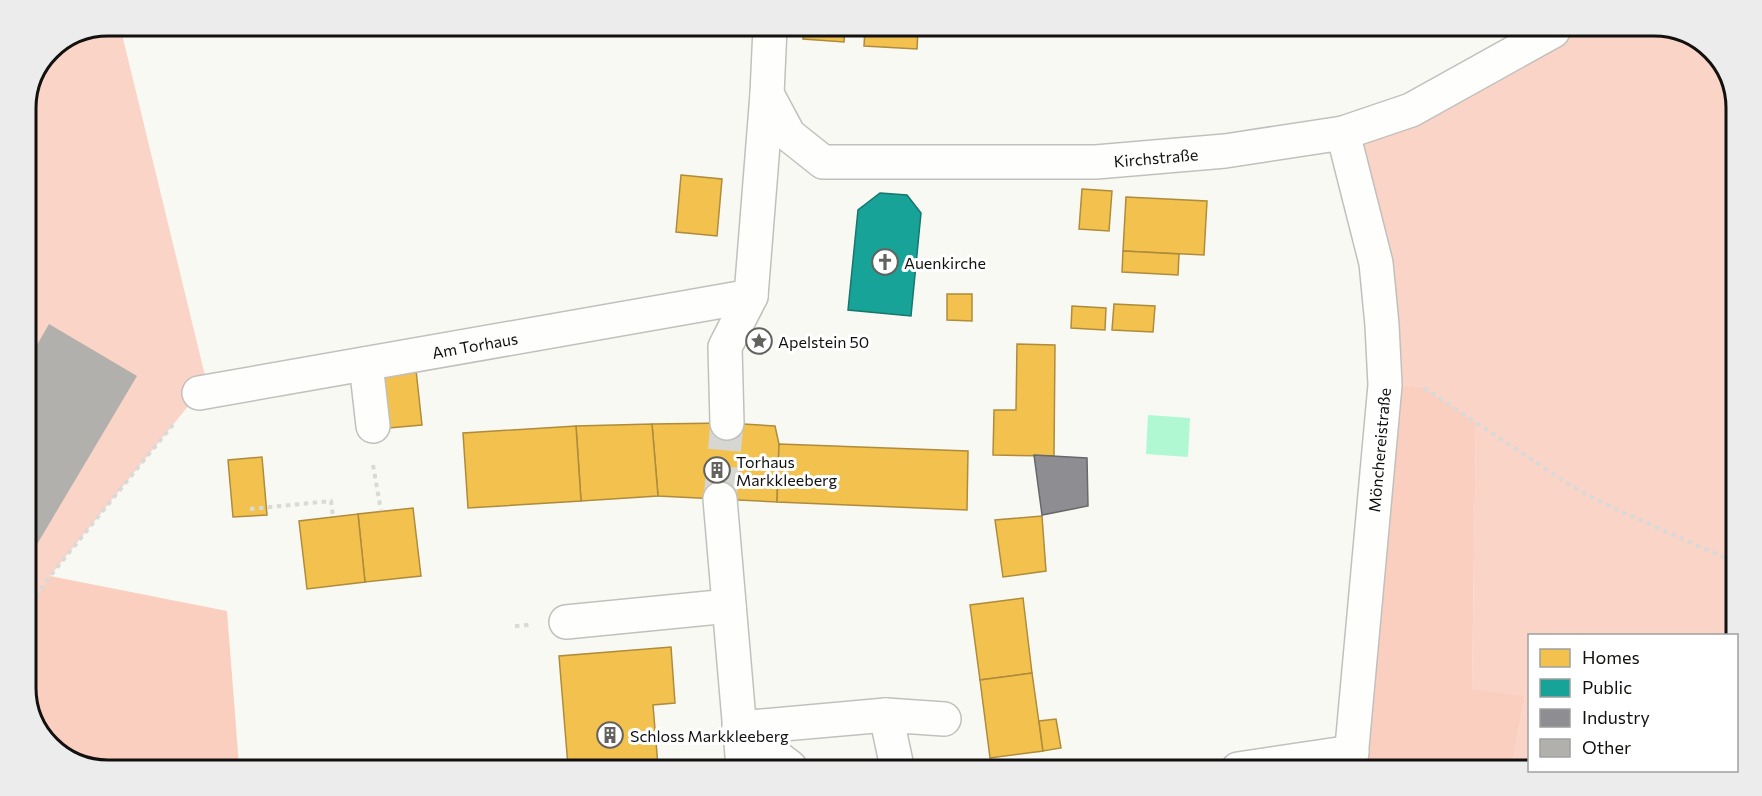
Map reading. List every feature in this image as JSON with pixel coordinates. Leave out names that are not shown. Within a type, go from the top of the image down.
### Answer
[{"type":"street","points":[[727,423],[725,347],[751,296],[770,36]]},
{"type":"street","name":"Kirchstraße","points":[[767,93],[789,135],[823,162],[1096,162],[1225,151],[1342,133],[1411,110],[1544,36]]},
{"type":"street","name":"Mönchereistraße","points":[[1342,133],[1376,263],[1385,385],[1351,760]]},
{"type":"street","name":"Am Torhaus","points":[[199,393],[751,296]]},
{"type":"street","points":[[366,364],[373,426]]},
{"type":"street","points":[[720,499],[742,760]]},
{"type":"street","points":[[566,621],[729,606]]},
{"type":"street","points":[[739,728],[886,715],[944,719]]},
{"type":"street","points":[[886,715],[896,760]]},
{"type":"street","points":[[739,728],[781,760]]},
{"type":"path","points":[[1385,385],[1423,387],[1573,487],[1609,506],[1726,558]]},
{"type":"path","points":[[36,597],[50,576],[199,393]]},
{"type":"path","points":[[250,509],[331,501],[333,517]]},
{"type":"shaded area","points":[[122,36],[209,392],[198,394],[50,576],[36,597],[37,94],[48,68],[68,48],[94,37]]},
{"type":"shaded area","points":[[1543,36],[1668,37],[1690,46],[1705,57],[1716,72],[1725,94],[1726,634],[1528,634],[1528,760],[1513,760],[1525,696],[1472,690],[1476,422],[1423,387],[1400,385],[1343,133]]},
{"type":"shaded area","points":[[1400,385],[1423,387],[1476,422],[1472,689],[1525,696],[1513,760],[1351,760]]},
{"type":"shaded area","points":[[1148,415],[1190,418],[1188,457],[1146,454]]},
{"type":"shaded area","points":[[50,576],[227,611],[239,760],[94,759],[64,745],[51,732],[37,702],[36,597]]},
{"type":"building: Homes","points":[[803,36],[844,36],[844,42],[803,39]]},
{"type":"building: Homes","points":[[865,36],[918,36],[917,49],[864,46]]},
{"type":"building: Homes","points":[[681,175],[722,179],[717,236],[676,232]]},
{"type":"building: Homes","points":[[1082,189],[1112,191],[1109,231],[1079,229]]},
{"type":"building: Homes","points":[[1126,197],[1207,201],[1204,255],[1123,251]]},
{"type":"building: Homes","points":[[1123,251],[1179,254],[1178,275],[1122,272]]},
{"type":"building: Homes","points":[[947,294],[972,294],[972,321],[947,320]]},
{"type":"building: Homes","points":[[1114,304],[1155,306],[1153,332],[1112,330]]},
{"type":"building: Homes","points":[[1072,306],[1106,308],[1105,330],[1071,328]]},
{"type":"building: Homes","points":[[1017,344],[1055,345],[1054,456],[993,455],[994,410],[1016,410]]},
{"type":"building: Homes","points":[[416,370],[422,425],[389,428],[383,374]]},
{"type":"building: Homes","name":"Torhaus Markkleeberg","points":[[727,423],[775,426],[779,444],[777,502],[658,496],[652,424]]},
{"type":"building: Homes","points":[[652,424],[658,496],[581,501],[576,426]]},
{"type":"building: Homes","points":[[576,426],[581,501],[468,508],[463,433]]},
{"type":"building: Homes","points":[[779,444],[968,451],[967,510],[777,502]]},
{"type":"building: Homes","points":[[262,457],[267,515],[233,517],[228,460]]},
{"type":"building: Homes","points":[[413,508],[421,576],[365,582],[358,514]]},
{"type":"building: Homes","points":[[358,514],[365,582],[307,589],[299,521]]},
{"type":"building: Homes","points":[[1042,516],[1046,571],[1003,577],[995,520]]},
{"type":"building: Homes","points":[[1023,598],[1032,673],[980,680],[970,605]]},
{"type":"building: Homes","name":"Schloss Markkleeberg","points":[[671,647],[675,703],[653,705],[658,760],[568,760],[559,656]]},
{"type":"building: Homes","points":[[1032,673],[1043,751],[990,758],[980,680]]},
{"type":"building: Homes","points":[[1056,719],[1061,748],[1043,751],[1039,721]]},
{"type":"building: Public","name":"Auenkirche","points":[[880,193],[907,195],[921,213],[911,316],[848,310],[858,210]]},
{"type":"building: Industry","points":[[1034,455],[1087,458],[1088,506],[1042,515]]},
{"type":"building: Other","points":[[49,324],[137,376],[36,546],[36,347]]},
{"type":"tunnel","points":[[720,499],[727,423]]},
{"type":"place","name":"Auenkirche","points":[[885,262]]},
{"type":"place","name":"Apelstein 50","points":[[759,341]]},
{"type":"place","name":"Torhaus Markkleeberg","points":[[717,470]]},
{"type":"place","name":"Schloss Markkleeberg","points":[[610,735]]}]
